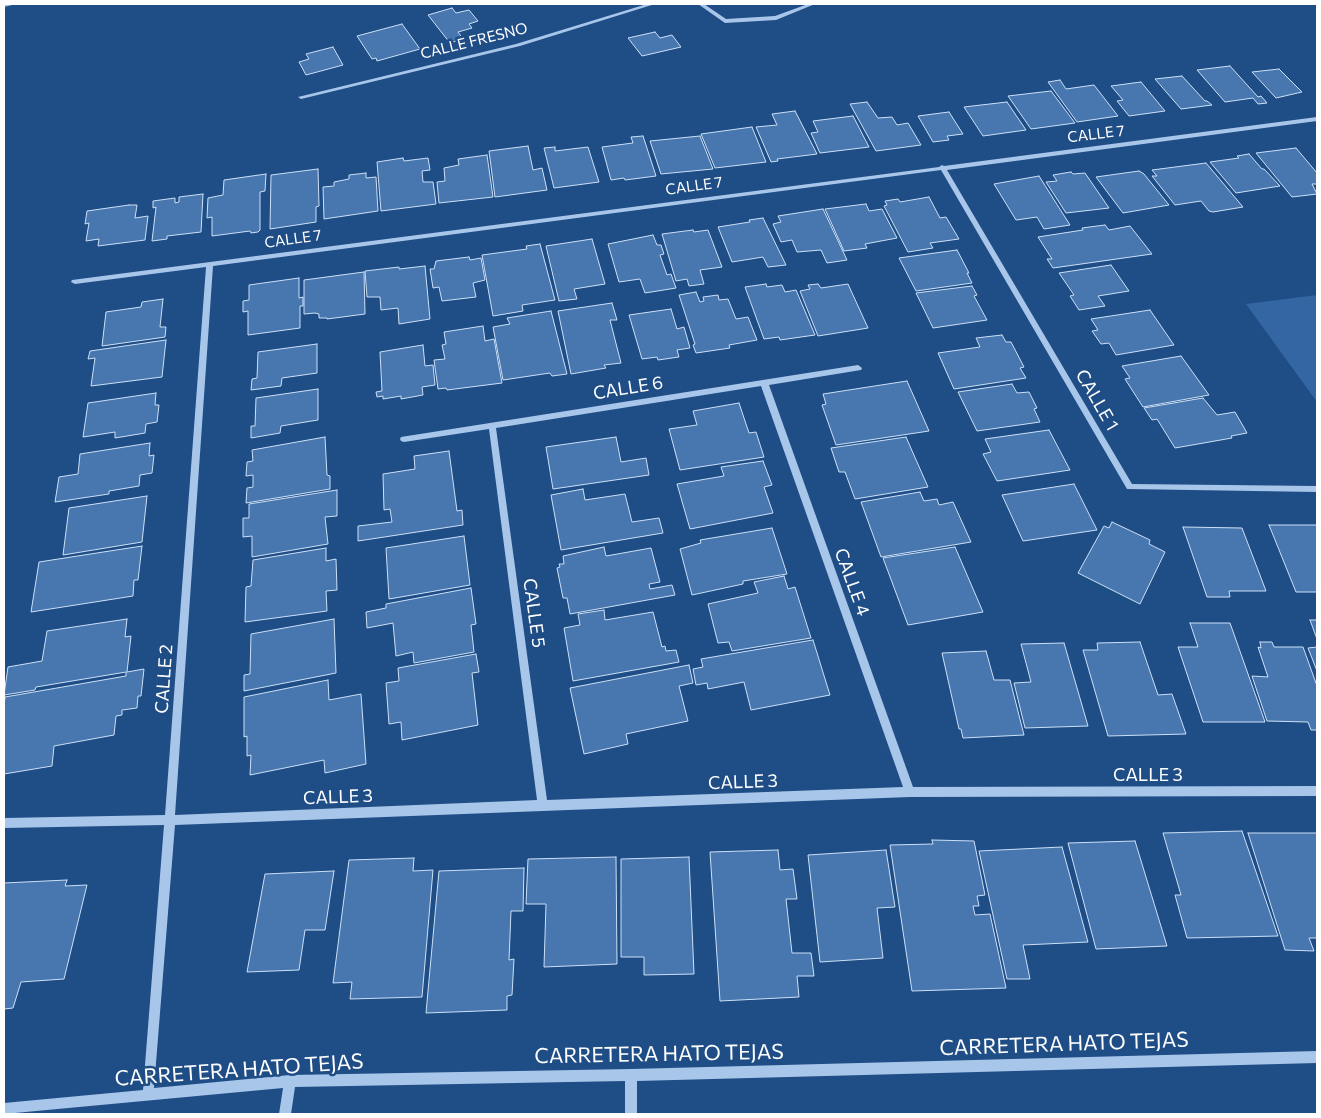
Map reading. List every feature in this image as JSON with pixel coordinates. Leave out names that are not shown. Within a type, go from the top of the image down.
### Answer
[{"type":"street","points":[[4,5],[13,4]]},
{"type":"street","name":"CALLE FRESNO","points":[[301,97],[518,44],[652,4]]},
{"type":"street","points":[[701,4],[725,21],[776,18],[812,4]]},
{"type":"street","name":"CALLE 7","points":[[75,282],[1317,119]]},
{"type":"street","name":"CALLE 1","points":[[942,167],[1130,487],[1317,489]]},
{"type":"street","name":"CALLE 2","points":[[148,1095],[210,264]]},
{"type":"street","name":"CALLE 6","points":[[404,439],[858,368]]},
{"type":"street","name":"CALLE 4","points":[[764,383],[910,792]]},
{"type":"street","name":"CALLE 5","points":[[492,425],[543,804]]},
{"type":"street","name":"CALLE 3","points":[[4,823],[170,820],[543,804],[910,792],[1317,791]]},
{"type":"street","name":"CARRETERA HATO TEJAS","points":[[4,1109],[46,1110],[148,1095],[290,1082],[631,1076],[1317,1057]]},
{"type":"street","points":[[631,1076],[631,1114]]},
{"type":"street","points":[[285,1114],[290,1082]]},
{"type":"shaded area","points":[[1317,295],[1317,402],[1246,304]]},
{"type":"building","points":[[452,8],[456,13],[469,10],[478,21],[469,24],[472,28],[458,32],[463,39],[450,43],[428,15]]},
{"type":"building","points":[[402,24],[420,49],[377,61],[376,58],[372,59],[357,36]]},
{"type":"building","points":[[655,32],[660,38],[672,35],[681,47],[642,56],[628,38]]},
{"type":"building","points":[[333,47],[343,65],[306,75],[299,62],[309,59],[306,54]]},
{"type":"building","points":[[1230,66],[1258,97],[1261,96],[1267,103],[1258,104],[1253,98],[1225,102],[1197,70]]},
{"type":"building","points":[[1279,69],[1302,92],[1276,98],[1252,72]]},
{"type":"building","points":[[1182,76],[1205,101],[1212,105],[1181,109],[1155,79]]},
{"type":"building","points":[[1060,80],[1066,89],[1094,85],[1118,116],[1077,122],[1048,82]]},
{"type":"building","points":[[1141,82],[1165,111],[1129,116],[1117,101],[1123,100],[1111,86]]},
{"type":"building","points":[[1051,91],[1075,123],[1031,129],[1008,96]]},
{"type":"building","points":[[867,102],[878,118],[892,117],[897,125],[908,123],[921,145],[876,151],[850,104]]},
{"type":"building","points":[[1007,102],[1026,130],[983,136],[964,107]]},
{"type":"building","points":[[795,111],[817,154],[777,159],[778,161],[771,162],[756,127],[777,125],[772,114]]},
{"type":"building","points":[[949,112],[963,134],[947,136],[949,140],[933,142],[918,116]]},
{"type":"building","points":[[853,116],[869,147],[820,153],[811,133],[818,132],[813,121]]},
{"type":"building","points":[[752,127],[766,162],[715,168],[701,134]]},
{"type":"building","points":[[643,136],[656,176],[611,180],[602,147],[633,143],[631,137]]},
{"type":"building","points":[[700,136],[713,169],[661,174],[650,141]]},
{"type":"building","points":[[528,146],[533,170],[542,168],[547,190],[495,197],[489,151]]},
{"type":"building","points":[[555,147],[555,151],[588,147],[599,182],[554,188],[544,148]]},
{"type":"building","points":[[1296,148],[1317,173],[1317,184],[1312,184],[1317,194],[1292,197],[1256,153]]},
{"type":"building","points":[[1249,154],[1280,186],[1236,193],[1210,162],[1239,158],[1237,156]]},
{"type":"building","points":[[487,155],[493,197],[439,203],[437,182],[445,181],[444,168],[459,165],[458,159]]},
{"type":"building","points":[[403,158],[404,161],[428,158],[430,170],[422,171],[423,182],[433,182],[436,204],[381,211],[377,162]]},
{"type":"building","points":[[1206,163],[1243,207],[1213,212],[1209,211],[1201,201],[1175,205],[1152,176],[1157,176],[1152,170]]},
{"type":"building","points":[[318,169],[319,206],[316,207],[316,222],[270,229],[271,175]]},
{"type":"building","points":[[1139,171],[1144,174],[1169,205],[1123,213],[1096,177]]},
{"type":"building","points":[[1071,172],[1073,174],[1085,173],[1109,208],[1066,213],[1046,182],[1057,181],[1053,175]]},
{"type":"building","points":[[366,173],[366,178],[376,177],[378,211],[324,219],[323,187],[334,186],[334,182],[349,179],[349,175]]},
{"type":"building","points":[[266,174],[265,191],[260,192],[260,230],[251,233],[250,231],[212,236],[212,217],[207,218],[208,198],[223,195],[224,180]]},
{"type":"building","points":[[1039,176],[1070,225],[1044,229],[1037,217],[1016,220],[994,184]]},
{"type":"building","points":[[203,194],[201,232],[167,236],[167,239],[152,241],[156,207],[153,208],[153,201],[175,198],[175,203],[179,202],[179,197]]},
{"type":"building","points":[[929,197],[940,218],[946,217],[959,239],[930,243],[933,248],[908,252],[884,206],[887,205],[885,201],[898,199],[900,202]]},
{"type":"building","points":[[866,204],[869,211],[882,209],[897,238],[865,244],[867,248],[844,251],[825,209]]},
{"type":"building","points":[[137,205],[135,218],[148,216],[145,240],[98,246],[99,239],[86,241],[89,223],[85,224],[87,211]]},
{"type":"building","points":[[823,209],[847,260],[827,263],[821,250],[797,252],[792,240],[781,242],[773,224],[781,222],[778,216]]},
{"type":"building","points":[[763,218],[786,265],[768,267],[763,257],[732,262],[718,227]]},
{"type":"building","points":[[1105,225],[1109,230],[1130,226],[1152,254],[1053,268],[1047,259],[1052,259],[1038,237],[1083,230],[1082,228]]},
{"type":"building","points":[[693,230],[694,232],[708,230],[722,267],[700,270],[704,284],[689,286],[687,279],[676,281],[662,234]]},
{"type":"building","points":[[653,235],[657,245],[661,245],[664,254],[660,255],[667,275],[671,274],[676,288],[645,293],[640,279],[619,282],[608,244]]},
{"type":"building","points":[[592,239],[605,284],[574,289],[577,299],[559,301],[546,246]]},
{"type":"building","points":[[540,244],[555,300],[522,305],[523,311],[493,316],[482,255],[527,249],[526,246]]},
{"type":"building","points":[[957,250],[972,283],[916,291],[899,258]]},
{"type":"building","points":[[469,257],[470,260],[481,258],[485,280],[473,283],[476,297],[442,301],[439,287],[433,288],[430,269],[434,269],[436,261]]},
{"type":"building","points":[[1111,265],[1129,291],[1098,296],[1105,306],[1079,310],[1070,296],[1074,295],[1059,273]]},
{"type":"building","points":[[425,266],[430,319],[399,324],[398,308],[381,310],[380,297],[367,297],[365,271]]},
{"type":"building","points":[[364,272],[365,314],[327,319],[319,318],[319,314],[315,313],[304,314],[304,280]]},
{"type":"building","points":[[299,278],[299,298],[303,297],[303,306],[300,306],[300,328],[248,335],[248,311],[243,312],[243,301],[249,300],[249,285]]},
{"type":"building","points":[[766,284],[767,287],[782,285],[785,292],[796,290],[815,335],[780,340],[779,337],[764,339],[745,287]]},
{"type":"building","points":[[818,284],[821,288],[848,284],[868,328],[818,336],[800,291],[810,289],[808,285]]},
{"type":"building","points":[[972,286],[977,295],[974,296],[987,320],[933,328],[916,293]]},
{"type":"building","points":[[696,292],[700,302],[704,301],[703,297],[718,295],[719,300],[728,299],[736,319],[748,317],[757,340],[729,345],[730,348],[696,353],[693,345],[695,344],[679,295]]},
{"type":"building","points":[[163,299],[160,327],[166,327],[165,337],[102,346],[106,312],[141,307],[142,302]]},
{"type":"building","points":[[612,303],[617,320],[610,320],[621,363],[604,365],[606,368],[571,374],[558,311]]},
{"type":"building","points":[[671,309],[677,329],[684,327],[690,348],[677,350],[679,357],[658,360],[657,357],[642,359],[629,315]]},
{"type":"building","points":[[1150,310],[1174,345],[1116,355],[1109,343],[1101,344],[1092,331],[1098,330],[1091,319]]},
{"type":"building","points":[[551,311],[567,374],[552,376],[550,373],[503,380],[493,327],[510,324],[507,318]]},
{"type":"building","points":[[483,326],[485,341],[494,339],[502,383],[447,390],[446,388],[438,389],[434,360],[445,359],[442,345],[446,344],[444,332]]},
{"type":"building","points":[[1002,335],[1006,342],[1011,342],[1024,367],[1020,368],[1026,378],[954,389],[938,353],[980,347],[976,338]]},
{"type":"building","points":[[166,340],[162,377],[91,386],[95,358],[88,359],[90,351]]},
{"type":"building","points":[[317,344],[317,373],[282,378],[281,386],[251,390],[252,379],[257,378],[258,352]]},
{"type":"building","points":[[423,345],[425,366],[433,365],[435,385],[422,387],[423,395],[401,399],[401,396],[383,399],[383,396],[377,397],[376,392],[382,391],[380,352]]},
{"type":"building","points":[[1181,356],[1209,395],[1143,407],[1125,379],[1130,378],[1122,366]]},
{"type":"building","points":[[907,381],[929,431],[836,445],[822,405],[826,404],[823,394]]},
{"type":"building","points":[[1012,384],[1017,393],[1029,392],[1037,408],[1034,409],[1040,422],[977,431],[958,392]]},
{"type":"building","points":[[318,389],[318,420],[281,426],[280,433],[251,438],[251,426],[255,426],[256,398]]},
{"type":"building","points":[[156,393],[155,405],[159,405],[157,422],[146,424],[145,433],[115,438],[115,432],[83,437],[88,403]]},
{"type":"building","points":[[1203,398],[1217,415],[1235,412],[1247,433],[1231,436],[1232,438],[1175,448],[1157,419],[1152,420],[1144,408]]},
{"type":"building","points":[[739,403],[749,433],[756,432],[764,457],[680,470],[669,429],[697,425],[693,411]]},
{"type":"building","points":[[1049,430],[1070,470],[997,481],[983,454],[991,452],[985,439]]},
{"type":"building","points":[[325,437],[327,475],[330,476],[330,489],[246,503],[247,488],[253,487],[253,475],[246,476],[247,462],[253,461],[252,450]]},
{"type":"building","points":[[616,437],[621,462],[646,458],[649,475],[553,489],[546,447]]},
{"type":"building","points":[[906,437],[928,487],[855,499],[845,472],[839,472],[831,448]]},
{"type":"building","points":[[150,443],[149,456],[154,455],[152,473],[140,475],[139,486],[109,491],[109,494],[55,502],[59,477],[78,474],[80,454]]},
{"type":"building","points":[[449,451],[457,511],[462,510],[463,525],[358,541],[358,526],[392,522],[390,509],[384,510],[383,474],[415,469],[414,456]]},
{"type":"building","points":[[763,461],[772,485],[764,487],[773,513],[690,529],[677,484],[724,476],[721,467]]},
{"type":"building","points":[[1074,484],[1097,530],[1023,541],[1002,495]]},
{"type":"building","points":[[583,489],[585,500],[625,494],[632,522],[659,518],[663,533],[561,550],[551,495]]},
{"type":"building","points":[[337,490],[337,516],[325,517],[328,544],[252,557],[252,536],[243,537],[243,518],[249,518],[249,504]]},
{"type":"building","points":[[920,492],[924,501],[937,499],[939,505],[953,502],[971,542],[881,557],[861,502]]},
{"type":"building","points":[[147,496],[142,542],[63,555],[69,508]]},
{"type":"building","points":[[1112,522],[1150,540],[1149,544],[1165,552],[1140,604],[1078,573],[1104,526],[1109,528]]},
{"type":"building","points":[[1269,525],[1317,525],[1317,592],[1296,592]]},
{"type":"building","points":[[1183,527],[1242,528],[1266,591],[1229,591],[1230,597],[1207,597]]},
{"type":"building","points":[[772,528],[787,574],[743,581],[743,584],[692,595],[680,549],[701,543],[700,540]]},
{"type":"building","points":[[464,536],[470,585],[389,599],[386,548]]},
{"type":"building","points":[[142,546],[138,580],[134,580],[133,596],[31,612],[39,562]]},
{"type":"building","points":[[604,547],[606,556],[651,548],[660,582],[649,584],[650,589],[672,585],[675,595],[570,614],[567,598],[563,598],[557,568],[560,567],[559,564],[564,564],[563,556]]},
{"type":"building","points":[[955,547],[983,612],[908,625],[883,558]]},
{"type":"building","points":[[326,548],[326,561],[336,559],[337,590],[326,591],[327,611],[245,622],[246,587],[251,586],[253,560]]},
{"type":"building","points":[[784,576],[788,589],[795,587],[811,638],[732,651],[729,642],[718,643],[708,604],[758,593],[754,582]]},
{"type":"building","points":[[471,588],[476,624],[471,625],[474,652],[414,663],[413,652],[396,656],[393,623],[367,628],[366,612],[386,608],[386,604]]},
{"type":"building","points":[[604,610],[605,620],[653,612],[662,647],[665,646],[666,651],[676,650],[679,662],[573,681],[564,628],[580,625],[578,614]]},
{"type":"building","points":[[127,619],[125,637],[131,636],[127,672],[144,669],[141,696],[138,696],[137,708],[122,710],[122,715],[116,716],[114,735],[54,746],[52,766],[4,774],[5,697],[126,676],[126,672],[36,687],[35,690],[4,695],[8,667],[42,661],[47,631]]},
{"type":"building","points":[[334,619],[336,673],[244,691],[244,675],[250,674],[251,634]]},
{"type":"building","points":[[1310,620],[1317,620],[1317,639]]},
{"type":"building","points":[[1190,623],[1230,623],[1265,722],[1203,722],[1178,647],[1198,647]]},
{"type":"building","points":[[813,640],[830,695],[751,710],[744,682],[708,689],[707,683],[696,685],[693,669],[703,667],[701,659]]},
{"type":"building","points":[[1140,642],[1158,695],[1172,694],[1186,734],[1108,736],[1083,650],[1098,650],[1097,643]]},
{"type":"building","points":[[1260,642],[1272,642],[1274,647],[1303,647],[1317,686],[1317,730],[1311,730],[1308,722],[1267,721],[1252,676],[1268,677],[1258,647],[1261,648]]},
{"type":"building","points":[[1064,643],[1088,726],[1025,728],[1014,683],[1031,682],[1021,644]]},
{"type":"building","points":[[1317,647],[1317,671],[1308,648]]},
{"type":"building","points":[[986,651],[994,680],[1010,680],[1024,735],[963,738],[961,729],[959,729],[942,653]]},
{"type":"building","points":[[476,654],[479,672],[472,673],[478,725],[402,740],[401,722],[389,724],[386,683],[399,681],[398,668]]},
{"type":"building","points":[[689,665],[693,683],[679,686],[688,721],[626,734],[628,744],[584,754],[570,688]]},
{"type":"building","points":[[328,680],[329,700],[361,694],[366,764],[325,773],[324,760],[250,775],[251,755],[247,756],[247,736],[244,737],[244,697]]},
{"type":"building","points":[[1242,831],[1278,936],[1187,938],[1175,895],[1181,895],[1163,833]]},
{"type":"building","points":[[1248,833],[1317,833],[1317,938],[1309,938],[1314,951],[1285,950]]},
{"type":"building","points":[[932,840],[974,841],[985,895],[977,896],[979,906],[973,906],[975,915],[990,914],[1006,988],[912,991],[890,845],[933,844]]},
{"type":"building","points":[[1135,841],[1167,946],[1096,949],[1068,843]]},
{"type":"building","points":[[1062,847],[1088,942],[1023,945],[1030,979],[1007,979],[979,851]]},
{"type":"building","points":[[778,850],[780,870],[793,869],[797,899],[786,899],[792,953],[811,953],[814,976],[797,976],[799,997],[720,1001],[710,852]]},
{"type":"building","points":[[886,850],[895,907],[877,908],[883,958],[820,962],[808,855]]},
{"type":"building","points":[[616,857],[617,964],[544,967],[546,904],[526,904],[528,859]]},
{"type":"building","points":[[689,857],[694,974],[644,975],[644,957],[621,957],[621,859]]},
{"type":"building","points":[[414,858],[413,871],[433,870],[422,997],[350,999],[352,982],[333,983],[349,860]]},
{"type":"building","points":[[524,868],[523,911],[511,911],[509,960],[514,959],[512,995],[507,996],[507,1010],[426,1013],[439,871]]},
{"type":"building","points":[[334,871],[325,930],[305,930],[299,970],[247,972],[265,874]]},
{"type":"building","points":[[67,880],[65,886],[87,885],[64,979],[21,982],[13,1008],[4,1009],[4,883]]}]
